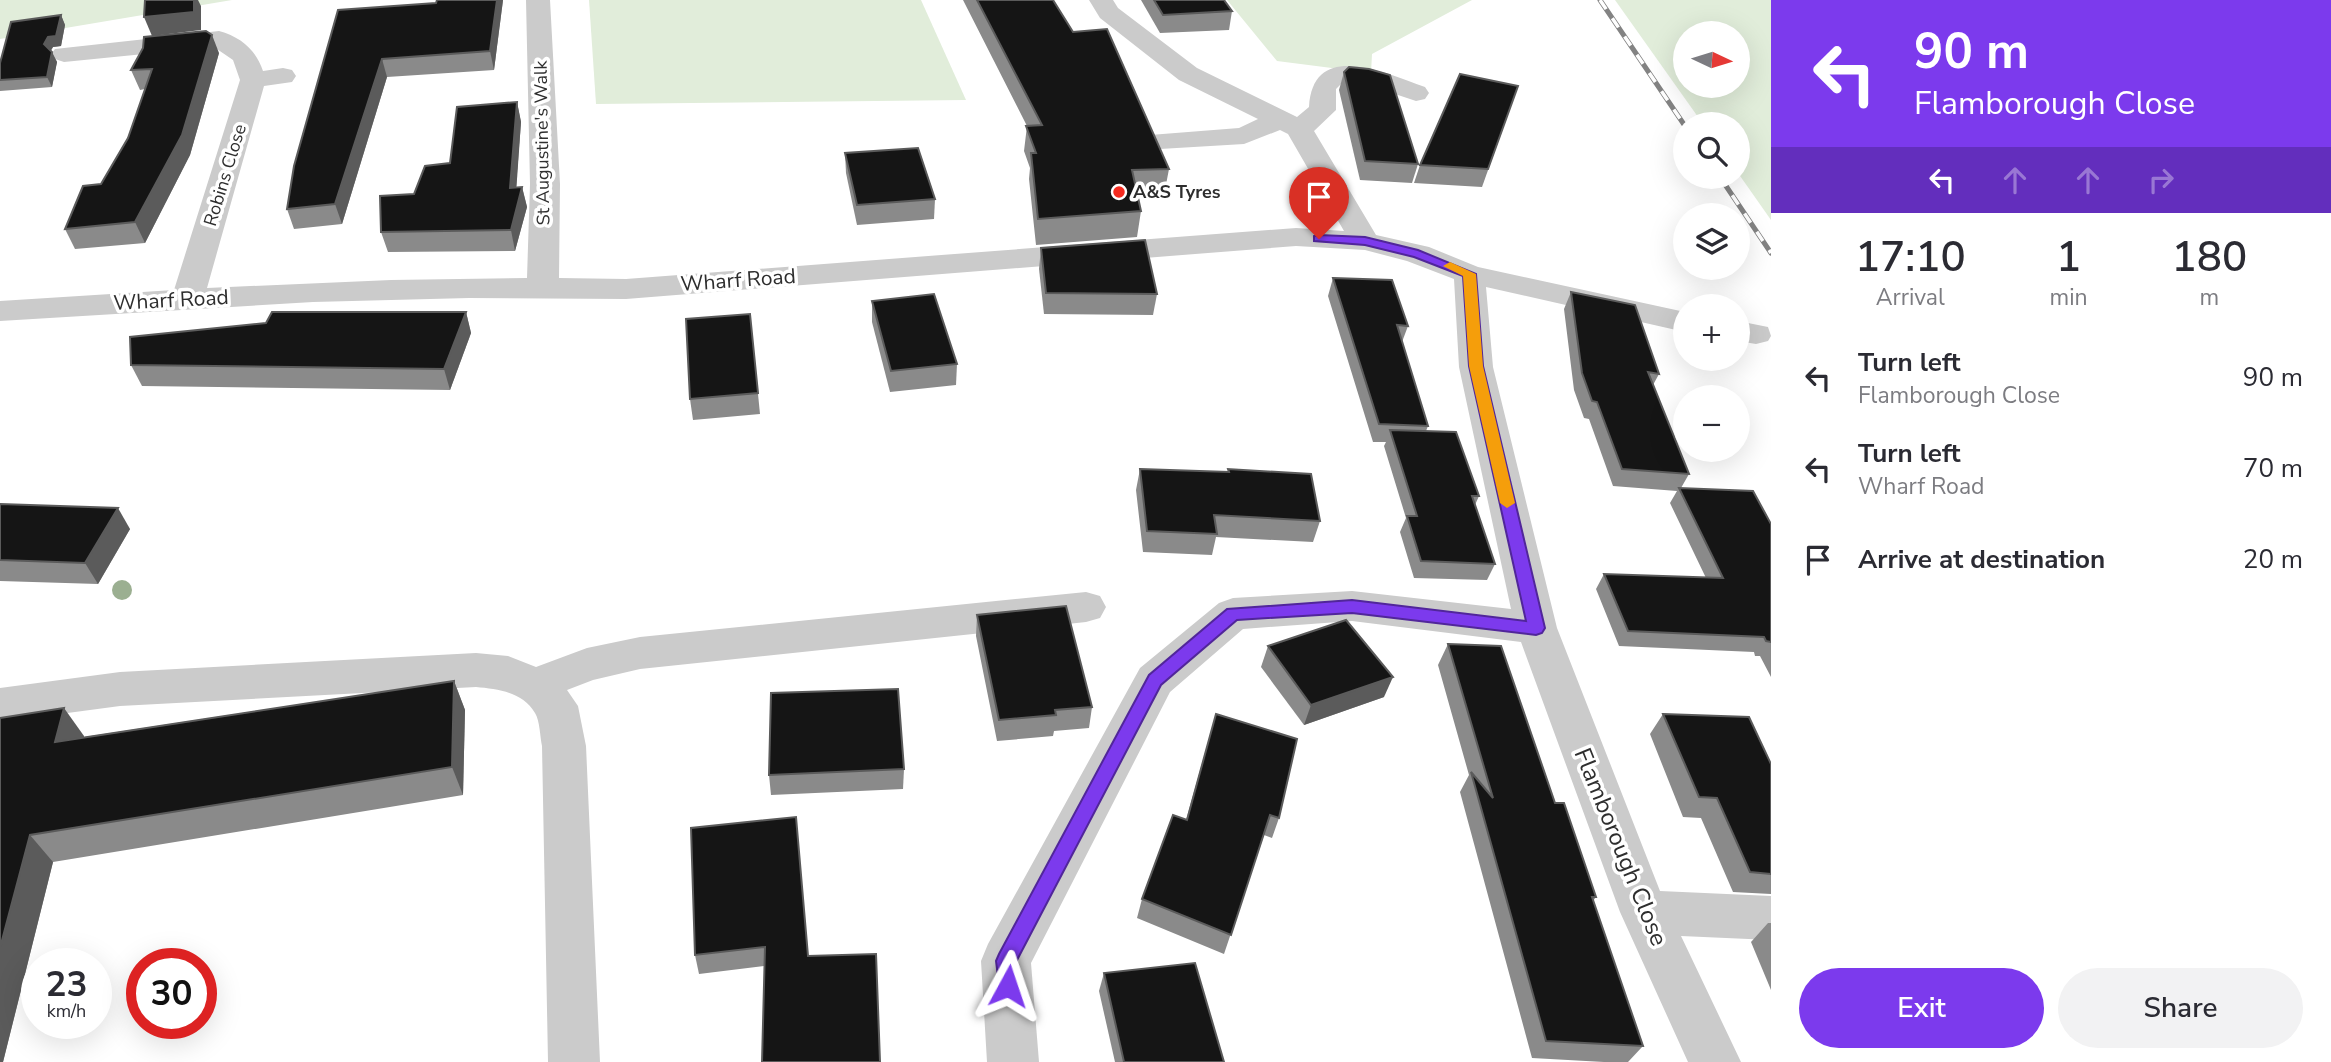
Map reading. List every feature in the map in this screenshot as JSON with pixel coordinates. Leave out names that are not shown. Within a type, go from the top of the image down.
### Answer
[{"type":"street","name":"St Augustine's Walk","points":[[538,0],[545,184],[543,287]]},
{"type":"street","points":[[1101,0],[1108,13],[1188,74],[1289,125],[1365,241]]},
{"type":"street","points":[[64,54],[219,39],[245,56],[254,80],[283,76]]},
{"type":"street","points":[[1160,141],[1244,136],[1289,125],[1322,110],[1323,88],[1336,74],[1369,76],[1416,93]]},
{"type":"street","name":"Robins Close","points":[[188,298],[254,80]]},
{"type":"street","name":"Wharf Road","points":[[0,311],[188,298],[543,287],[626,289],[1296,237],[1365,241],[1418,254],[1469,274],[1673,319]]},
{"type":"street","name":"Flamborough Close","points":[[1469,274],[1476,366],[1536,628],[1644,912],[1714,1062]]},
{"type":"street","points":[[1013,1062],[1006,961],[1155,680],[1233,614],[1352,606],[1536,628]]},
{"type":"street","points":[[534,685],[587,665],[640,653],[1086,607]]},
{"type":"street","points":[[0,705],[120,689],[476,670],[508,673],[534,685],[556,706],[564,746],[574,1062]]},
{"type":"street","points":[[1644,912],[1771,918]]},
{"type":"green space","points":[[0,0],[232,0],[0,39]]},
{"type":"green space","points":[[589,0],[921,0],[966,100],[596,104]]},
{"type":"green space","points":[[1227,0],[1472,0],[1372,54],[1371,73],[1277,61]]},
{"type":"green space","points":[[1615,0],[1771,0],[1771,220],[1749,189],[1750,112],[1694,112],[1685,98],[1750,98],[1750,21],[1673,21],[1673,82]]},
{"type":"building","points":[[145,0],[194,0],[194,12],[144,17]]},
{"type":"building","points":[[437,0],[497,0],[490,51],[382,59],[335,204],[287,209],[294,166],[338,10],[436,3]]},
{"type":"building","points":[[977,0],[1053,0],[1073,32],[1107,29],[1169,169],[1132,170],[1141,211],[1038,219],[1031,153],[1036,153],[1026,126],[1042,125]]},
{"type":"building","points":[[1154,0],[1224,0],[1232,11],[1163,15]]},
{"type":"building","points":[[61,15],[56,36],[48,37],[44,44],[52,52],[47,77],[0,80],[0,63],[11,22]]},
{"type":"building","points":[[206,31],[212,35],[182,135],[135,222],[65,229],[83,186],[101,184],[128,138],[152,69],[131,70],[143,48],[144,37]]},
{"type":"building","points":[[1349,67],[1390,75],[1418,164],[1365,161],[1344,72]]},
{"type":"building","points":[[1460,74],[1518,86],[1488,169],[1420,165]]},
{"type":"building","points":[[517,102],[510,188],[522,187],[511,230],[381,232],[380,196],[414,194],[425,166],[450,163],[457,107]]},
{"type":"building","points":[[918,148],[935,199],[857,205],[845,153]]},
{"type":"building","points":[[1145,240],[1157,294],[1046,293],[1041,248]]},
{"type":"building","points":[[1333,278],[1392,280],[1408,326],[1397,325],[1428,426],[1379,424]]},
{"type":"building","points":[[1571,292],[1635,305],[1659,374],[1648,372],[1673,434],[1673,462],[1684,462],[1689,474],[1622,469],[1597,402],[1592,401],[1582,373]]},
{"type":"building","points":[[934,294],[957,364],[891,371],[872,301]]},
{"type":"building","points":[[272,312],[466,312],[444,369],[131,365],[130,337],[266,323]]},
{"type":"building","points":[[750,314],[758,393],[690,399],[686,319]]},
{"type":"building","points":[[1390,430],[1456,432],[1479,496],[1472,496],[1495,564],[1421,561],[1407,516],[1417,516]]},
{"type":"building","points":[[1140,469],[1229,472],[1228,469],[1311,474],[1320,521],[1214,515],[1217,534],[1147,531]]},
{"type":"building","points":[[1679,488],[1753,491],[1771,524],[1771,642],[1764,637],[1628,631],[1604,574],[1723,578]]},
{"type":"building","points":[[0,504],[118,508],[85,563],[0,560]]},
{"type":"building","points":[[1066,606],[1092,707],[1055,710],[1056,715],[999,720],[977,615]]},
{"type":"building","points":[[1346,620],[1393,677],[1311,705],[1268,646]]},
{"type":"building","points":[[1448,644],[1501,646],[1555,803],[1564,803],[1596,897],[1592,897],[1643,1046],[1546,1041],[1471,772],[1493,798]]},
{"type":"building","points":[[454,681],[452,767],[30,835],[0,948],[0,718],[64,708],[55,742]]},
{"type":"building","points":[[898,689],[904,769],[769,775],[771,693]]},
{"type":"building","points":[[1216,714],[1297,739],[1279,818],[1270,815],[1231,935],[1142,899],[1173,815],[1187,820]]},
{"type":"building","points":[[1663,714],[1749,717],[1771,764],[1771,874],[1750,872],[1717,798],[1699,797]]},
{"type":"building","points":[[796,817],[808,956],[876,954],[880,1062],[762,1062],[765,947],[695,955],[691,828]]},
{"type":"building","points":[[1195,963],[1224,1062],[1124,1062],[1104,973]]},
{"type":"railway","points":[[1600,0],[1676,112]]},
{"type":"railway","points":[[1728,189],[1771,253]]},
{"type":"slow traffic","points":[[1450,266],[1469,274],[1476,366],[1507,503]]},
{"type":"place","name":"A&S Tyres","points":[[1119,192]]},
{"type":"route","points":[[1008,986],[1006,961],[1155,680],[1233,614],[1352,606],[1536,628],[1476,366],[1469,274],[1418,254],[1365,241],[1319,239]]}]
